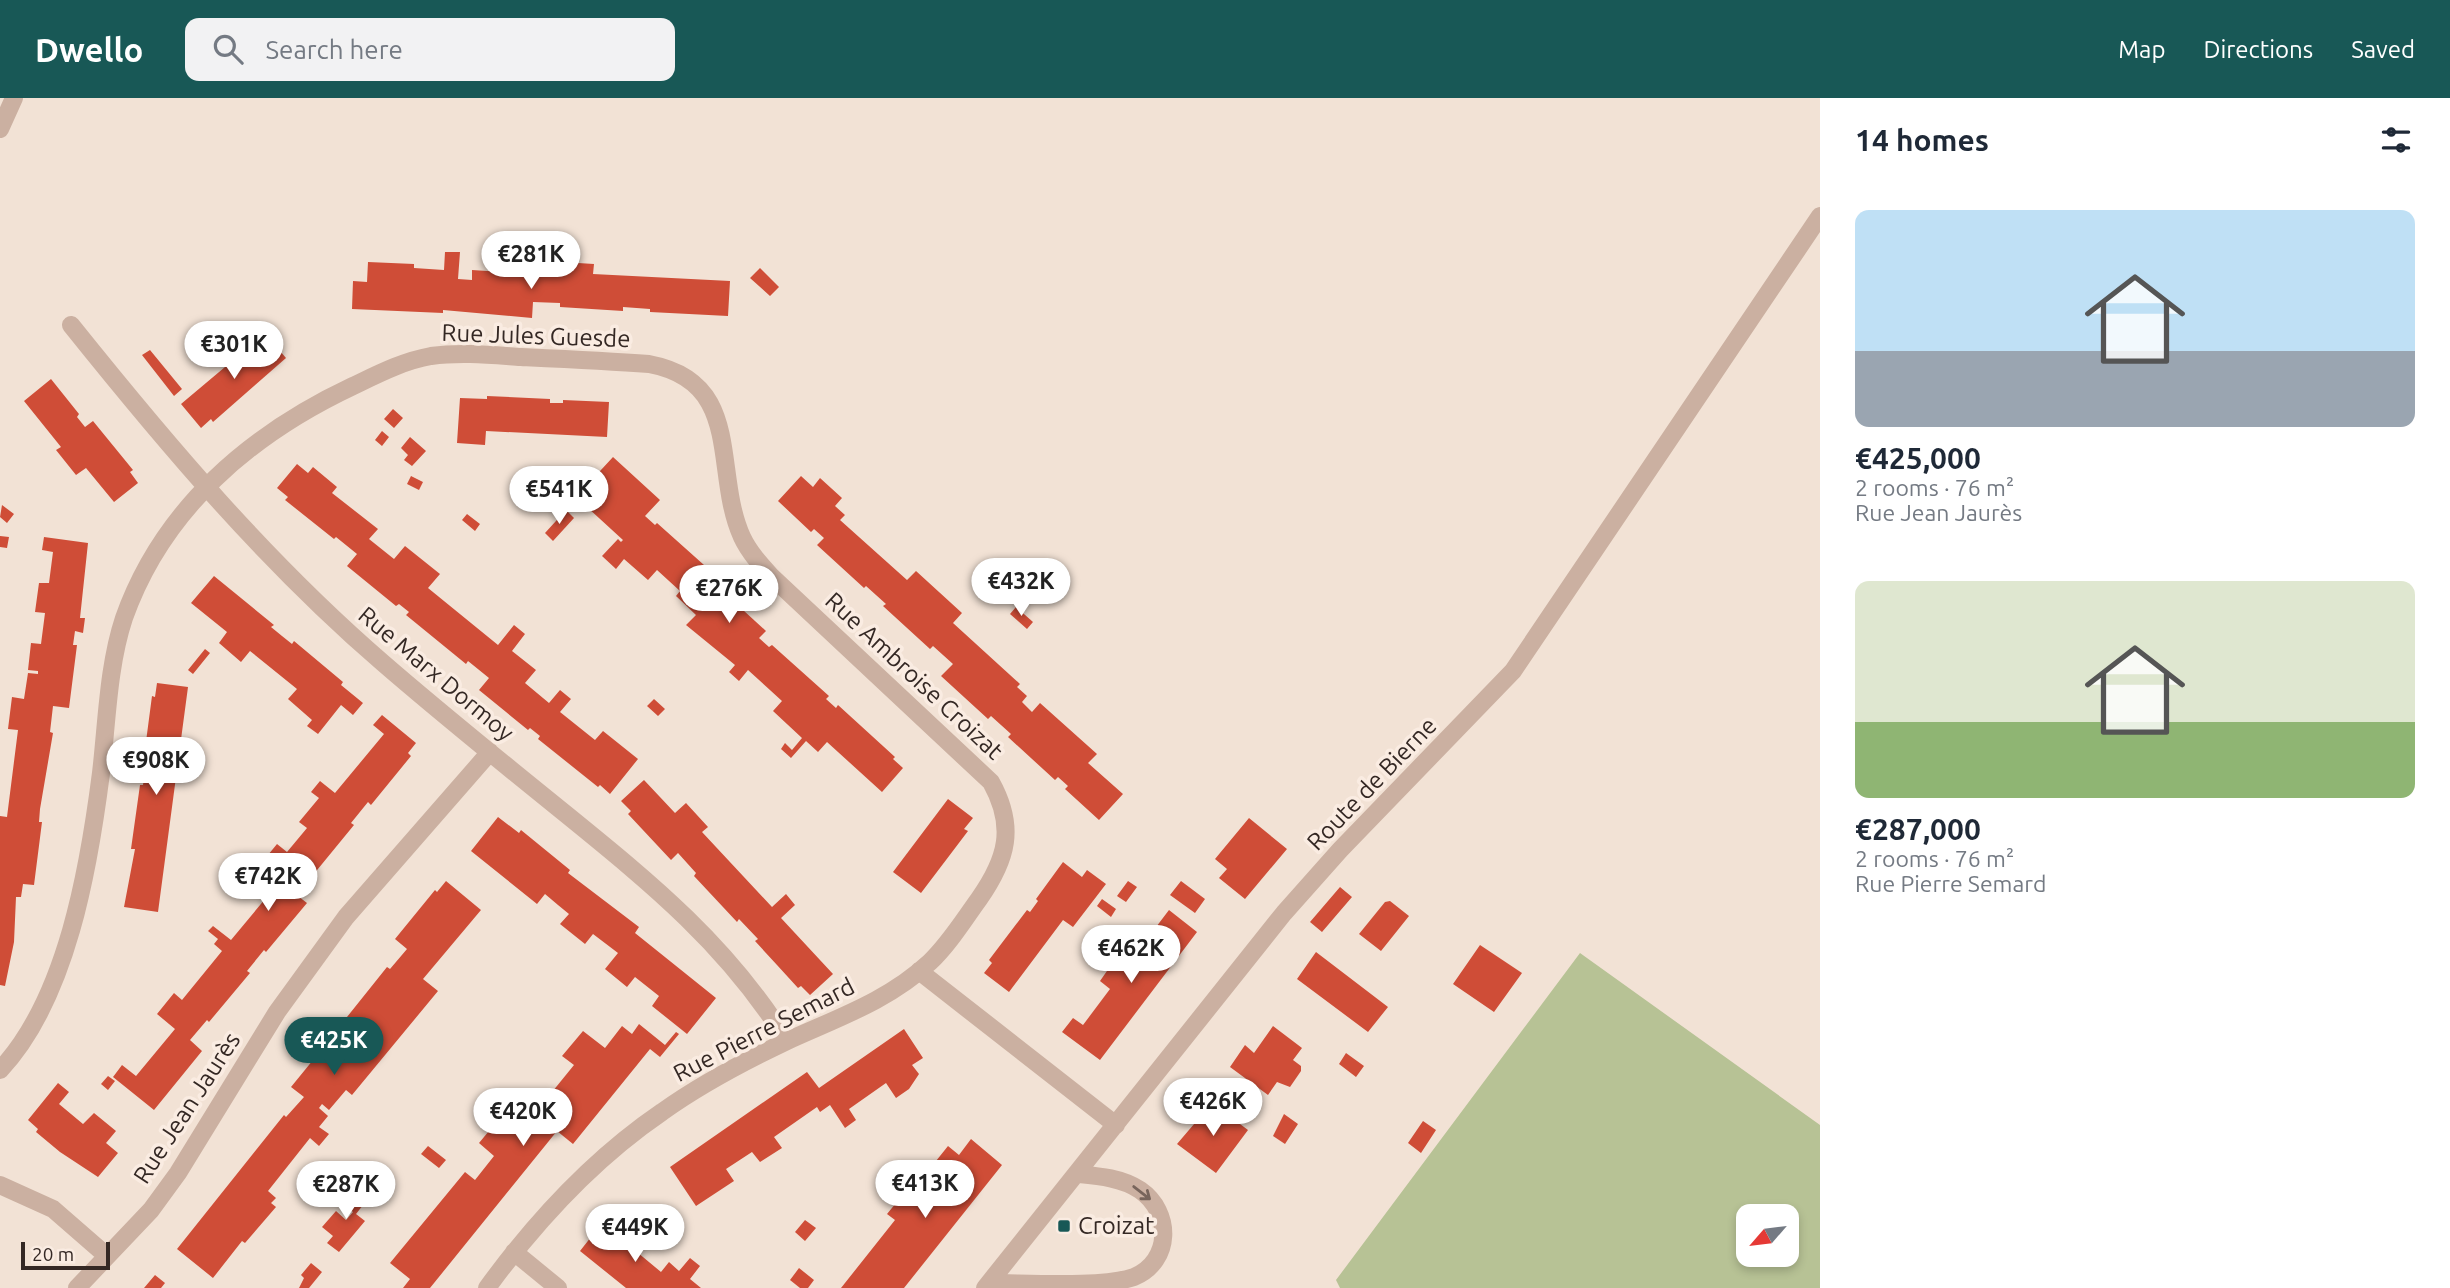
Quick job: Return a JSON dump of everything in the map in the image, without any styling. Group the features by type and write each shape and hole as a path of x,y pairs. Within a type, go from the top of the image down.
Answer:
{"street":[{"path":"0,129 14,98"},
{"name":"Route de Bierne","path":"987,1286 1314,878 1513,671 1820,216"},
{"name":"Rue Marx Dormoy","path":"71,325 206,489 303,590 380,661 674,903 731,962 787,1041"},
{"name":"Rue Jules Guesde","path":"0,1070 23,1043 42,1008 77,905 92,838 115,659 124,620 155,552 206,489 237,458 286,420 382,372 416,360 466,354 649,364 676,371 690,380"},
{"name":"Rue Ambroise Croizat","path":"690,380 702,391 717,417 733,507 742,537 754,556 771,576 980,769 999,797 1007,826 1003,857 954,934 919,971"},
{"name":"Rue Jean Jaurès","path":"77,1288 151,1210 278,1012 346,917 490,752"},
{"path":"919,971 1116,1125"},
{"name":"Rue Pierre Semard","path":"487,1288 514,1252 573,1186 645,1124 702,1086 787,1041 862,1009 919,971"},
{"path":"987,1286 1124,1281 1147,1270 1156,1260 1165,1232 1156,1206 1146,1195 1123,1181 1078,1174"},
{"path":"0,1185 53,1209 107,1256"},
{"path":"514,1252 558,1288"}],"green space":[{"path":"1580,953 1820,1125 1820,1288 1340,1288 1336,1280"}],"building":[{"path":"445,252 460,252 458,279 472,280 472,270 533,274 535,283 536,258 549,258 549,271 562,272 562,262 594,264 593,274 730,281 728,316 650,312 650,309 623,307 623,311 560,307 560,303 533,302 532,318 443,310 443,313 352,309 353,281 367,282 368,262 414,264 414,268 444,270"},
{"path":"760,268 779,287 770,296 750,278"},
{"path":"263,331 286,358 213,422 211,419 201,428 181,404 250,346 248,343"},
{"path":"150,350 182,389 174,396 142,355"},
{"path":"51,379 79,414 77,417 85,427 93,421 133,470 130,472 138,483 114,502 86,468 76,475 56,450 61,447 24,401"},
{"path":"487,396 550,399 550,403 563,403 563,400 609,402 607,437 486,431 485,445 457,443 460,398 487,399"},
{"path":"393,409 403,418 394,428 384,419"},
{"path":"382,431 389,437 382,446 375,440"},
{"path":"410,437 426,451 412,466 404,460 408,455 401,448"},
{"path":"613,457 660,500 645,516 655,525 657,523 704,565 697,573 717,591 719,588 766,631 759,638 769,647 772,645 829,696 826,699 836,708 838,705 895,757 893,759 903,768 882,792 827,742 818,752 806,741 791,758 781,749 785,743 792,750 802,738 773,711 782,701 748,670 739,681 729,672 735,665 686,625 696,615 676,596 680,591 657,570 648,580 624,559 616,569 602,556 618,539 621,542 623,540 576,497"},
{"path":"297,464 308,473 313,467 337,487 332,493 378,529 369,539 394,559 405,546 440,574 428,588 498,645 514,625 525,634 512,651 536,670 525,683 549,703 560,690 571,699 560,712 595,740 603,731 638,759 610,794 479,690 489,678 468,661 466,664 406,615 409,612 399,604 396,606 347,566 357,554 285,500 288,497 277,488"},
{"path":"411,476 423,482 419,490 407,484"},
{"path":"801,476 813,487 820,478 842,498 835,506 845,515 840,520 907,580 916,571 962,613 953,623 1020,684 1017,687 1027,696 1022,702 1032,712 1040,703 1097,754 1088,763 1123,794 1099,820 1065,789 1068,786 1058,777 1055,780 1008,737 1011,734 991,716 988,719 941,676 953,664 933,646 930,649 883,606 886,604 866,586 864,588 817,545 824,538 814,529 811,532 778,501"},
{"path":"2,505 14,514 7,523 0,517"},
{"path":"566,510 574,518 553,541 545,533"},
{"path":"467,514 480,524 475,531 462,520"},
{"path":"0,536 9,537 7,548 0,547"},
{"path":"44,537 88,543 80,618 85,618 83,633 75,631 73,645 77,645 69,708 53,706 50,732 53,733 40,809 39,822 42,822 34,885 23,884 21,897 16,897 14,942 5,986 0,985 0,816 7,817 18,730 8,729 12,697 24,699 28,673 38,674 38,671 28,670 31,643 41,644 45,613 35,612 39,583 49,583 53,552 42,550"},
{"path":"214,576 274,625 271,627 292,644 294,641 343,682 341,685 363,703 353,715 341,705 318,734 307,726 312,720 288,699 297,689 250,651 241,662 219,643 227,632 191,603"},
{"path":"1016,607 1033,622 1027,629 1010,614"},
{"path":"205,649 210,653 193,674 188,670"},
{"path":"157,683 188,687 158,912 124,907 135,849 131,849 140,785 143,785 145,772 142,772 152,696 155,697"},
{"path":"654,699 665,709 658,716 647,706"},
{"path":"382,715 416,743 408,753 411,756 371,805 368,802 351,823 354,825 313,875 311,872 294,893 307,903 266,952 264,950 247,971 250,973 209,1022 207,1020 190,1040 202,1051 154,1110 113,1077 122,1065 136,1076 175,1029 157,1014 174,993 182,1000 222,951 214,944 218,939 208,931 213,926 231,940 280,881 270,873 278,863 268,855 277,844 287,852 307,828 299,822 319,798 311,792 320,781 335,793 384,734 373,725"},
{"path":"644,780 675,813 686,803 708,827 702,832 772,907 786,894 795,905 781,918 833,974 810,995 801,986 798,988 755,941 758,939 739,919 737,922 694,876 696,873 678,853 671,860 628,814 631,811 621,801"},
{"path":"948,799 973,818 964,829 968,831 921,893 893,872"},
{"path":"498,817 519,833 521,830 570,870 568,873 639,927 635,933 716,998 687,1034 652,1006 659,996 635,977 627,987 605,969 618,953 593,934 585,944 560,924 569,914 545,894 537,904 471,851"},
{"path":"1249,818 1287,849 1245,899 1219,878 1227,869 1215,859"},
{"path":"1063,862 1082,877 1087,870 1106,884 1073,927 1063,920 1009,992 984,973 992,963 989,960 1027,910 1030,912 1038,901 1036,899"},
{"path":"446,881 481,910 423,979 438,991 352,1095 346,1090 329,1110 322,1104 319,1108 328,1116 319,1127 329,1134 319,1146 310,1138 268,1191 276,1198 271,1203 276,1207 245,1243 242,1241 213,1278 177,1249 284,1115 286,1117 304,1097 291,1087 331,1038 342,1029 339,1027 387,967 390,969 407,949 395,939 435,890 437,892"},
{"path":"1128,881 1137,887 1126,902 1117,896"},
{"path":"1181,881 1205,899 1195,913 1170,895"},
{"path":"1340,887 1352,897 1322,932 1310,922"},
{"path":"1102,899 1116,909 1111,917 1097,906"},
{"path":"1390,901 1409,916 1381,951 1359,934 1385,902"},
{"path":"1169,910 1197,932 1100,1060 1062,1032 1073,1018 1083,1025 1110,989 1100,981 1123,948 1134,956"},
{"path":"1480,945 1522,973 1494,1012 1453,984"},
{"path":"1316,952 1388,1007 1368,1032 1297,979"},
{"path":"639,1024 665,1045 676,1032 679,1034 660,1057 650,1049 573,1144 557,1131 430,1288 403,1288 410,1279 390,1263 465,1172 475,1180 494,1156 479,1143 508,1108 498,1100 507,1090 535,1113 574,1065 562,1056 583,1031 605,1048 622,1026 632,1034"},
{"path":"1273,1026 1302,1048 1293,1060 1301,1066 1301,1071 1290,1087 1277,1082 1268,1095 1230,1067 1245,1045 1254,1053"},
{"path":"904,1029 923,1058 912,1065 919,1074 909,1089 896,1098 886,1083 849,1109 856,1120 845,1128 830,1105 820,1112 817,1107 774,1137 782,1148 760,1162 752,1152 726,1169 734,1181 696,1206 670,1167 807,1072 819,1088"},
{"path":"1346,1053 1364,1066 1356,1077 1339,1064"},
{"path":"108,1076 115,1081 108,1090 101,1084"},
{"path":"58,1083 69,1092 59,1104 83,1124 94,1113 116,1131 106,1143 118,1153 98,1177 60,1152 36,1132 38,1129 28,1120"},
{"path":"1212,1103 1248,1130 1216,1173 1177,1144"},
{"path":"1284,1114 1298,1124 1285,1144 1273,1136"},
{"path":"1423,1121 1436,1130 1421,1153 1408,1143"},
{"path":"971,1139 1002,1165 904,1288 841,1288 895,1220 887,1214 896,1203 890,1197 893,1193 908,1205 913,1199 924,1208 943,1183 928,1171 948,1146 959,1155"},
{"path":"428,1146 446,1160 439,1168 421,1154"},
{"path":"348,1185 367,1200 356,1214 365,1221 339,1252 327,1243 333,1236 322,1227 336,1211 346,1220 353,1212 345,1206 351,1198 343,1192"},
{"path":"805,1220 816,1228 805,1241 795,1232"},
{"path":"602,1223 661,1272 669,1262 679,1271 690,1258 700,1266 690,1279 701,1288 626,1288 580,1251"},
{"path":"311,1263 322,1272 309,1288 299,1288 304,1278 301,1275"},
{"path":"799,1268 814,1280 808,1288 800,1288 790,1280"},
{"path":"155,1275 165,1283 161,1288 144,1288"}],"place":[{"name":"Croizat","path":"1064,1226"}]}
